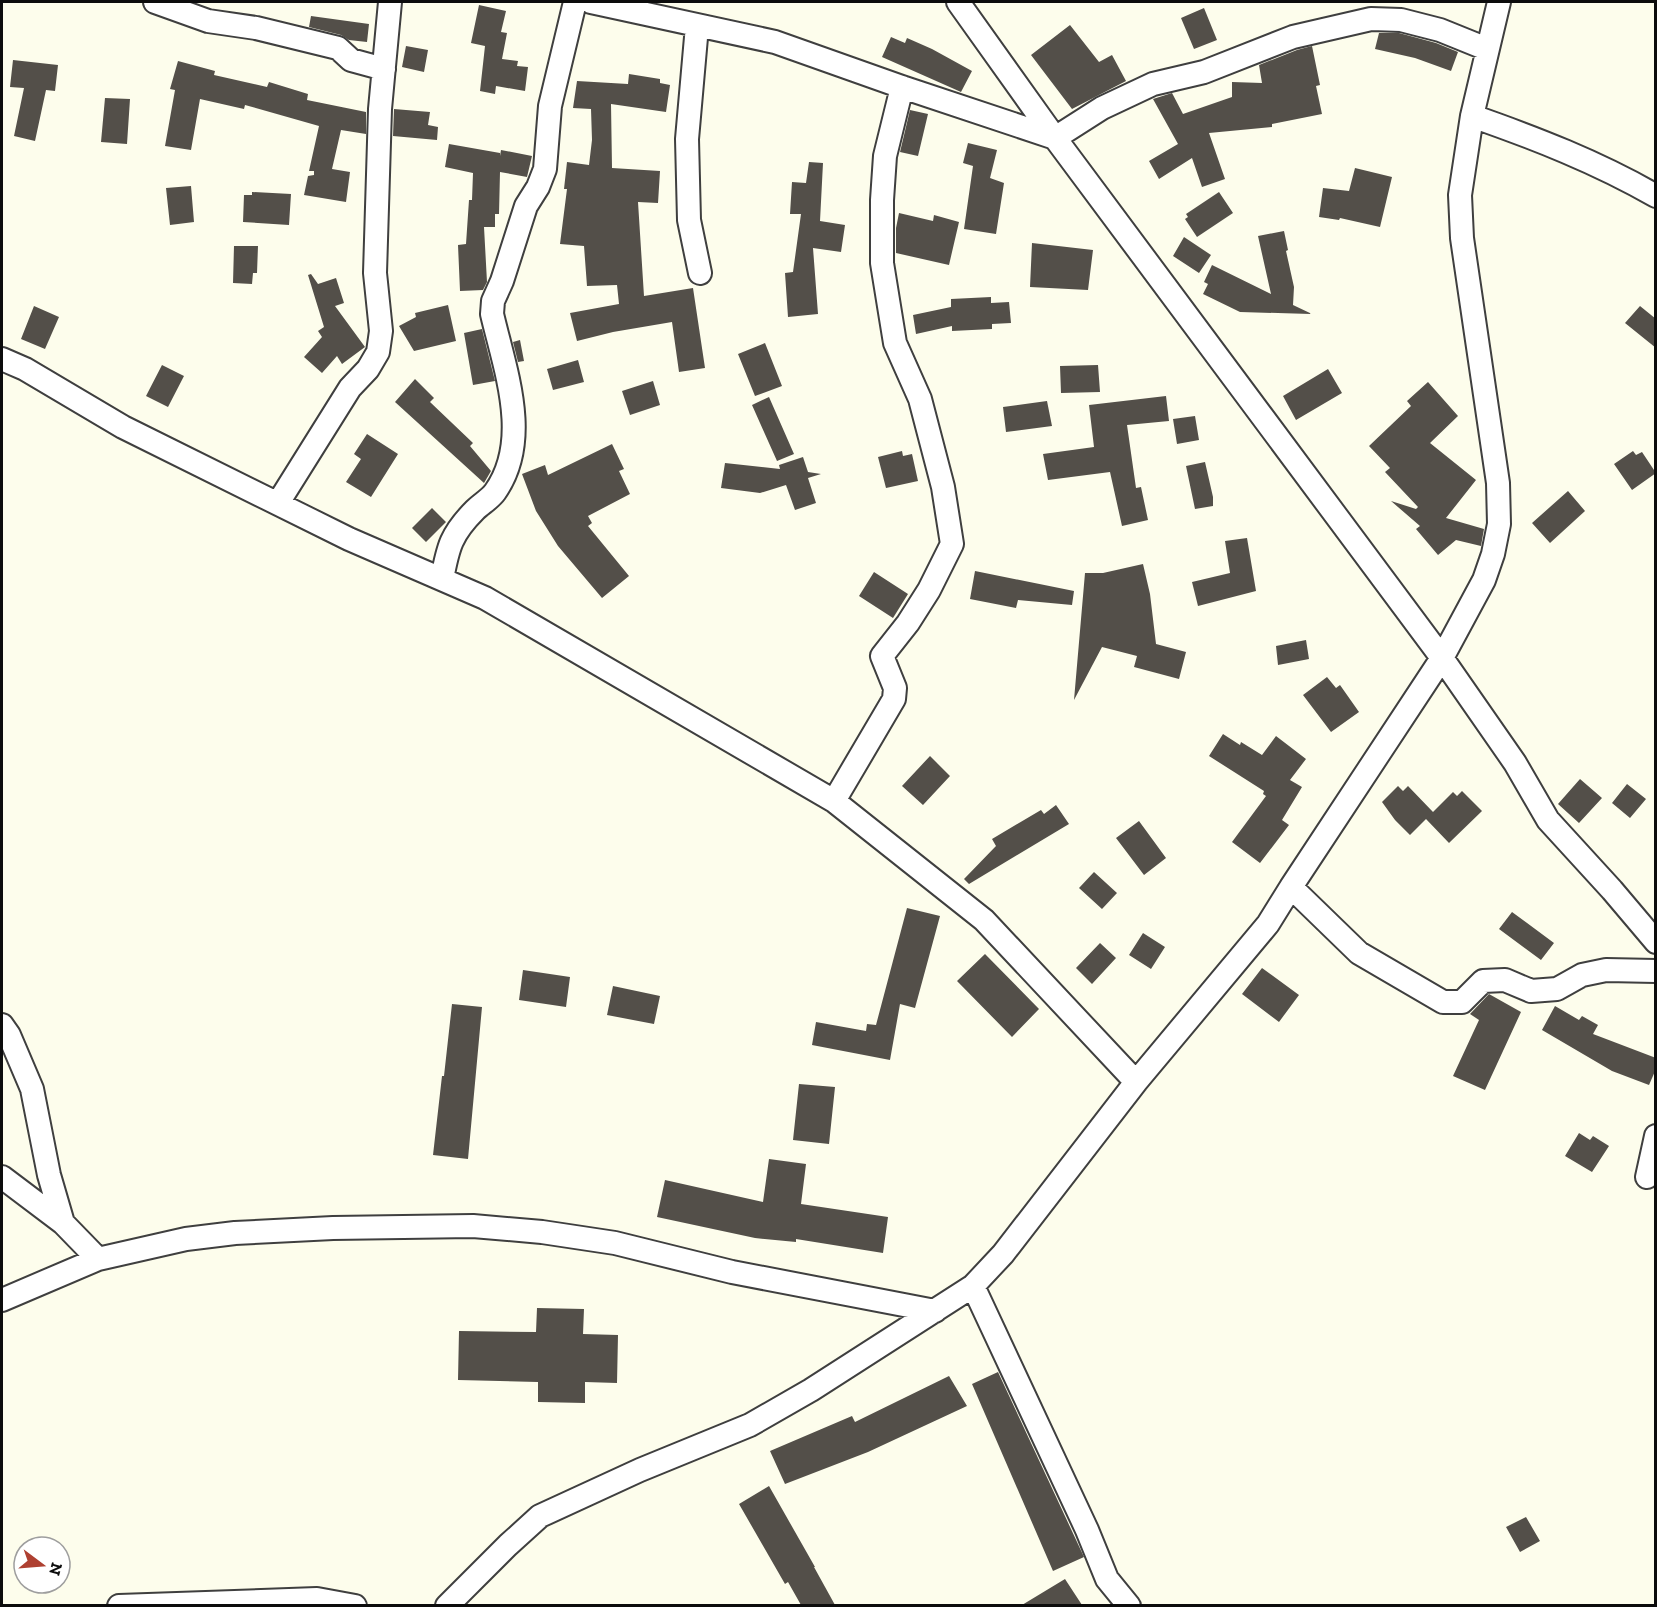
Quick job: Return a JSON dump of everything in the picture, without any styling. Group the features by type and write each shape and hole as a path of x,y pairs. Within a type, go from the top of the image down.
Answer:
{"street":[{"path":"155,2 208,21 256,28 338,48 351,60 384,69"},
{"path":"278,503 350,388 368,369 378,352 381,331 375,273 380,109 390,2"},
{"path":"442,579 448,548 459,527 493,495 505,477 513,449 514,410 492,314 493,301 502,281 526,206 546,170 550,106 575,2"},
{"path":"591,2 775,42 1055,138"},
{"path":"958,2 1055,138 1442,658 1515,763 1548,820 1656,942"},
{"path":"447,1605 540,1516 640,1470 750,1425 811,1390 973,1286 1003,1254 1136,1082 1268,924 1442,658 1484,580 1492,554 1499,525 1498,483 1462,238 1460,195 1472,116 1499,2"},
{"path":"1493,27 1509,2"},
{"path":"1055,138 1102,108 1153,84 1204,72 1293,37 1371,19 1401,20 1440,30 1487,49"},
{"path":"697,26 687,139 689,220 700,273"},
{"path":"834,801 894,699 895,688 882,656 908,623 929,590 952,544 943,487 920,399 895,343 882,263 885,156 902,87"},
{"path":"1472,116 1584,159 1656,196"},
{"path":"2,359 25,369 123,427 349,539 485,598 834,801 984,920 1136,1082"},
{"path":"1291,887 1359,953 1443,1002 1462,1002 1483,981 1505,980 1531,991 1557,989 1582,975 1606,970 1656,971"},
{"path":"2,1025 9,1035 32,1089 49,1175 63,1223"},
{"path":"1647,1178 1656,1136"},
{"path":"2,1177 63,1223 98,1259"},
{"path":"2,1300 98,1259 186,1239 235,1233 333,1228 473,1226 542,1232 615,1243 732,1272 935,1311"},
{"path":"973,1286 1087,1530 1107,1579 1129,1605"},
{"path":"119,1605 318,1599 355,1605"}],"building":[{"path":"479,5 506,11 501,32 507,33 502,59 518,61 517,66 528,67 525,91 496,86 495,94 480,91 485,46 471,43"},
{"path":"1204,8 1217,40 1194,49 1181,18"},
{"path":"311,16 369,24 367,42 349,40 341,35 309,27"},
{"path":"1070,25 1099,62 1112,55 1126,81 1072,109 1031,55"},
{"path":"1379,33 1399,33 1436,43 1458,52 1451,71 1415,58 1375,49"},
{"path":"891,37 905,43 907,38 972,71 961,92 882,57"},
{"path":"406,46 428,50 424,72 402,67"},
{"path":"1312,46 1320,85 1316,86 1322,114 1272,124 1272,127 1209,133 1225,179 1202,187 1192,158 1159,179 1149,161 1178,144 1153,99 1172,93 1183,114 1232,97 1232,82 1262,83 1259,65"},
{"path":"13,60 58,65 55,91 46,90 35,141 14,136 24,88 10,87"},
{"path":"178,61 215,71 214,75 267,87 269,82 308,94 307,100 366,112 366,134 341,130 332,169 350,172 346,202 304,195 308,176 314,175 314,171 309,171 319,126 245,105 244,109 200,99 191,150 165,146 175,90 170,89"},
{"path":"629,74 660,79 660,83 670,85 666,112 611,104 612,168 660,171 658,203 638,202 644,296 693,288 705,368 679,372 672,322 577,341 570,313 619,304 617,285 587,286 584,246 560,244 567,189 564,189 567,162 589,165 592,140 591,109 573,108 577,81 628,84"},
{"path":"105,98 130,99 127,144 101,142"},
{"path":"394,109 430,112 428,125 438,127 437,140 393,136"},
{"path":"910,110 928,114 918,156 900,152"},
{"path":"968,143 997,150 990,178 1004,183 996,234 964,229 973,166 963,163"},
{"path":"449,144 500,153 500,156 501,150 532,156 527,177 500,172 499,214 495,214 495,227 484,227 487,282 483,290 460,291 458,245 466,244 473,173 445,167"},
{"path":"809,162 823,163 820,221 845,225 841,252 813,248 818,314 788,317 785,273 793,272 801,214 790,214 792,182 806,183"},
{"path":"1355,168 1392,177 1380,227 1340,218 1339,220 1319,217 1323,188 1349,191"},
{"path":"191,186 194,222 170,225 166,188"},
{"path":"252,192 291,194 289,225 243,222 244,195 252,195"},
{"path":"1219,192 1233,213 1197,237 1185,219 1188,217 1186,214"},
{"path":"899,213 933,221 934,215 959,222 949,265 896,253 896,228"},
{"path":"1284,231 1294,287 1293,305 1312,314 1240,312 1203,294 1208,284 1204,282 1212,265 1271,294 1258,236"},
{"path":"1184,237 1211,255 1199,273 1173,256"},
{"path":"1032,243 1093,250 1088,290 1030,287"},
{"path":"234,246 258,246 257,273 253,273 252,284 233,283"},
{"path":"311,274 318,284 336,278 344,303 335,306 365,347 342,364 337,356 322,373 304,357 322,337 318,331 324,327 308,275"},
{"path":"991,297 991,303 1009,302 1011,323 992,324 992,329 952,331 952,326 916,334 913,315 951,307 951,299"},
{"path":"448,305 456,341 414,351 399,326 416,317 415,313"},
{"path":"34,306 59,317 45,349 21,339"},
{"path":"1640,306 1656,319 1656,348 1625,323"},
{"path":"482,329 495,381 473,385 464,333"},
{"path":"520,340 524,361 518,362 513,342"},
{"path":"765,343 782,386 755,396 738,354"},
{"path":"578,360 584,382 553,390 547,369"},
{"path":"162,365 184,376 168,407 146,396"},
{"path":"1098,365 1100,392 1061,393 1060,366"},
{"path":"1328,369 1342,393 1296,420 1283,396"},
{"path":"415,379 434,398 430,402 473,443 470,446 491,471 484,483 395,402"},
{"path":"653,381 660,405 630,415 622,391"},
{"path":"1428,382 1458,416 1430,443 1476,480 1446,518 1484,529 1481,546 1456,540 1438,555 1416,529 1420,526 1391,501 1416,509 1418,507 1385,472 1390,468 1369,446 1411,406 1407,401"},
{"path":"1166,396 1169,421 1127,425 1136,488 1141,487 1148,520 1122,526 1110,472 1048,480 1043,454 1094,447 1089,405"},
{"path":"769,397 794,454 777,461 752,405"},
{"path":"1047,401 1052,426 1006,432 1003,407"},
{"path":"1195,416 1199,440 1177,444 1173,419"},
{"path":"367,434 398,454 371,497 346,482 361,459 354,454"},
{"path":"612,444 624,469 619,471 630,494 588,516 592,523 588,526 629,576 602,598 558,546 536,511 522,474 545,465 548,475"},
{"path":"902,451 903,456 912,454 918,481 886,488 878,457"},
{"path":"1633,451 1636,455 1642,452 1656,473 1632,490 1614,464"},
{"path":"803,457 808,472 821,474 808,478 816,503 795,510 786,485 760,493 721,488 725,463 780,469 779,465"},
{"path":"1205,462 1213,506 1195,509 1186,466"},
{"path":"1568,491 1585,511 1550,543 1532,523"},
{"path":"432,508 446,522 426,542 412,528"},
{"path":"1247,538 1256,591 1198,606 1192,582 1230,573 1225,541"},
{"path":"1143,564 1150,594 1156,644 1186,652 1179,679 1134,667 1137,656 1102,647 1074,700 1085,573 1103,573"},
{"path":"975,571 1074,591 1072,605 1018,600 1016,608 970,599"},
{"path":"874,572 908,594 893,618 859,596"},
{"path":"1306,640 1309,659 1278,665 1276,646"},
{"path":"1327,677 1336,688 1340,685 1359,712 1331,732 1303,695"},
{"path":"1223,734 1262,755 1276,736 1306,759 1290,780 1302,787 1282,820 1289,825 1260,863 1232,842 1266,796 1263,794 1264,791 1209,756"},
{"path":"930,756 950,776 923,805 902,786"},
{"path":"1580,779 1602,798 1579,823 1558,804"},
{"path":"1627,784 1646,799 1630,818 1612,803"},
{"path":"1398,786 1403,791 1408,786 1433,812 1453,792 1457,796 1462,791 1482,811 1449,843 1426,819 1410,835 1382,802"},
{"path":"1056,805 1069,824 969,884 964,879 996,846 992,839 1041,810 1044,814"},
{"path":"1139,821 1166,858 1144,875 1116,838"},
{"path":"1094,872 1117,893 1102,909 1079,888"},
{"path":"907,908 940,916 915,1008 900,1004 890,1060 812,1045 816,1022 866,1031 867,1024 876,1025"},
{"path":"1512,912 1554,943 1541,960 1499,929"},
{"path":"1143,933 1165,947 1151,969 1129,955"},
{"path":"1100,943 1116,958 1092,984 1076,968"},
{"path":"985,954 1039,1009 1012,1037 957,981"},
{"path":"1262,968 1299,995 1279,1022 1242,994"},
{"path":"523,970 570,977 566,1007 519,1000"},
{"path":"613,986 660,996 654,1024 607,1015"},
{"path":"1489,994 1521,1012 1485,1090 1453,1076 1479,1020 1470,1014"},
{"path":"452,1004 482,1007 468,1159 433,1155"},
{"path":"1555,1006 1579,1020 1582,1016 1598,1025 1593,1034 1656,1058 1656,1069 1649,1085 1612,1071 1542,1030"},
{"path":"799,1084 835,1087 829,1144 793,1140"},
{"path":"1579,1133 1590,1140 1593,1136 1609,1146 1592,1172 1565,1156"},
{"path":"769,1159 806,1164 801,1204 888,1217 883,1253 796,1239 796,1242 755,1238 657,1217 665,1180 763,1202"},
{"path":"537,1308 584,1309 583,1334 618,1335 617,1383 585,1382 585,1403 538,1402 538,1382 458,1380 459,1331 536,1332"},
{"path":"998,1372 1084,1557 1053,1571 972,1384"},
{"path":"949,1376 967,1406 868,1452 785,1484 770,1451 852,1416 855,1422"},
{"path":"769,1486 835,1605 801,1605 788,1582 785,1584 739,1504"},
{"path":"1526,1517 1540,1541 1520,1552 1506,1527"},
{"path":"1065,1579 1082,1605 1022,1605"}]}
